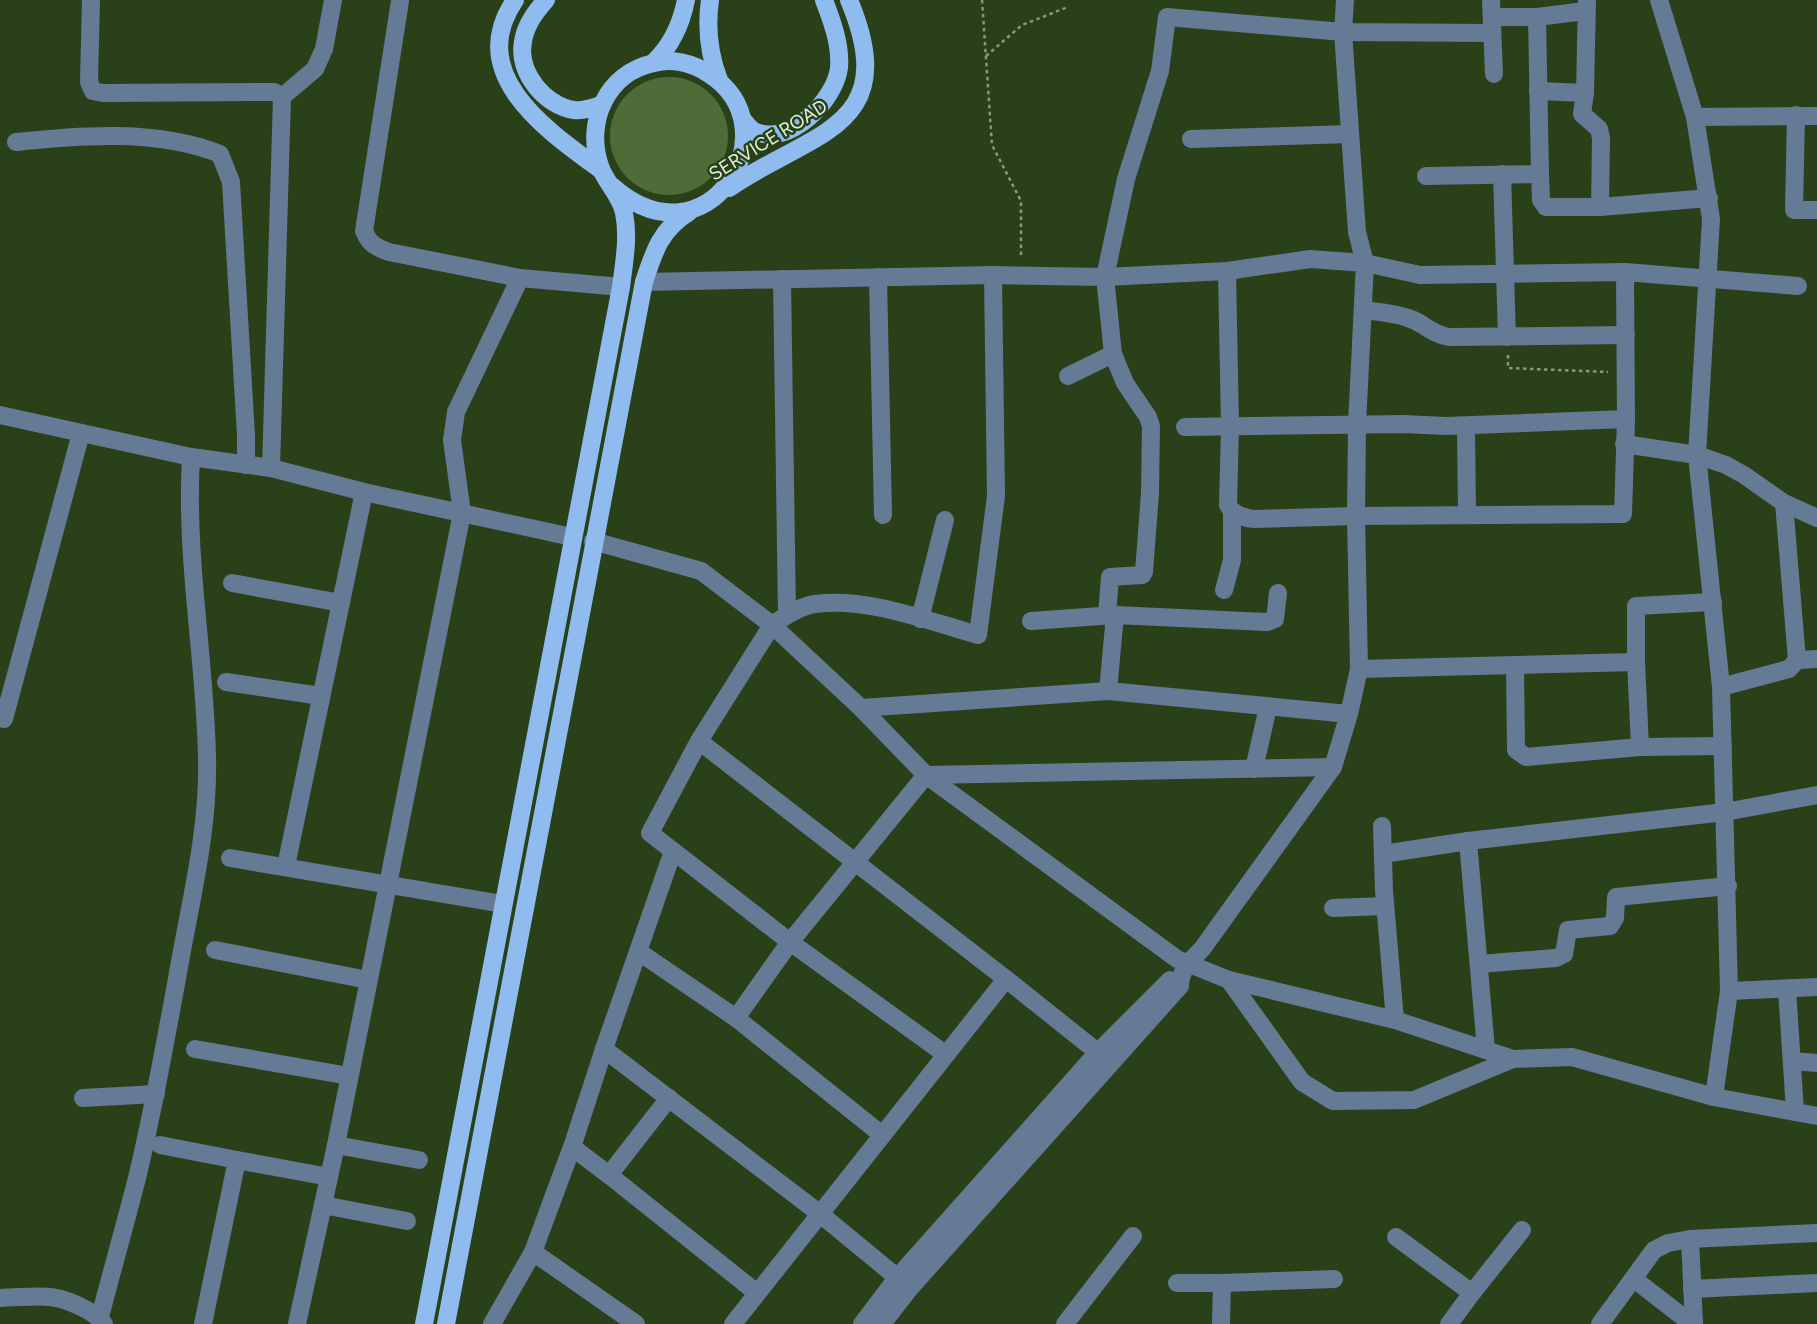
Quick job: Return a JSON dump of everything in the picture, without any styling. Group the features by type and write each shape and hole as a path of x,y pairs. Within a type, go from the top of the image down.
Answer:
{"main road":[{"path":"424,1324 621,287 626,243 624,211 601,170 547,129 515,95 507,81 500,47 502,27 515,0"},
{"path":"546,0 527,26 522,43 522,59 528,74 547,98 560,106 575,110 601,105"},
{"name":"SERVICE ROAD","path":"743,120 753,130 778,135 804,122 833,90 839,69 839,50 824,0"},
{"name":"SERVICE ROAD","path":"714,199 745,177 810,143 843,119 860,97 866,76 866,47 849,0"},
{"path":"654,62 667,50 676,33 685,4"},
{"path":"709,5 711,59 719,80"},
{"path":"446,1324 644,282 654,250 672,222 714,199 734,177 744,149 743,120 734,98 719,80 700,67 677,61 654,62 632,71 614,86 601,105 594,126 595,148 601,170"},
{"path":"612,186 629,202 650,211 673,213 695,209"}],"street":[{"path":"91,0 89,82 93,91 274,92 282,97"},
{"path":"271,468 282,97 315,69 324,49 333,0"},
{"path":"862,1324 904,1283 1171,978 1184,970 1202,949 1333,767 1359,669 1357,425 1365,263 1357,232 1343,32 1345,0"},
{"path":"1660,0 1695,117 1709,198 1709,278 1698,455 1721,687 1730,991 1714,1097"},
{"path":"400,1 364,231 368,242 389,252 520,278 621,287"},
{"path":"1108,691 1110,577 1142,575 1144,572 1150,493 1150,426 1148,417 1125,383 1114,354 1105,277 1126,179 1160,71 1168,8 1343,32 1492,16 1537,17 1586,6 1585,93 1582,114 1599,129 1601,138 1600,207"},
{"path":"1492,16 1494,75"},
{"path":"1537,17 1541,200 1546,207 1600,207 1709,198"},
{"path":"1538,91 1585,93"},
{"path":"1796,115 1794,210 1817,210"},
{"path":"1695,117 1817,116"},
{"path":"1191,139 1350,134"},
{"path":"16,142 79,135 167,140 196,144 220,154 231,181 246,465"},
{"path":"1502,174 1507,337"},
{"path":"1426,176 1540,174"},
{"path":"644,282 993,275 1105,277 1227,271 1310,259 1365,263 1419,275 1625,272 1798,286"},
{"path":"1224,590 1232,560 1231,511 1228,505 1230,427 1227,271"},
{"path":"1231,511 1253,519 1467,514 1623,514 1626,419 1625,272"},
{"path":"945,1054 790,943 650,833 699,741 772,625 787,615 813,604 860,603 978,635 996,496 993,275"},
{"path":"878,277 883,515"},
{"path":"297,1324 336,1145 462,513 452,440 456,412 520,278"},
{"path":"782,279 787,615"},
{"path":"1363,310 1406,317 1418,322 1430,332 1449,337 1626,335"},
{"path":"1068,376 1114,354"},
{"path":"0,415 191,457 271,468 364,492 572,537"},
{"path":"1185,427 1466,426 1626,419"},
{"path":"1466,426 1467,514"},
{"path":"0,718 4,719 81,433"},
{"path":"1624,444 1698,455 1726,465 1784,503 1817,518"},
{"path":"0,1298 64,1298 102,1321 156,1094 197,873 204,818 207,758 191,566 188,502 191,457"},
{"path":"286,866 364,492"},
{"path":"1784,503 1797,660"},
{"path":"920,619 945,520"},
{"path":"593,541 701,571 772,625 861,708 926,775 1184,970 1395,1020 1513,1059 1573,1058 1714,1097 1817,1116"},
{"path":"232,583 341,603"},
{"path":"1031,621 1111,615 1267,622 1275,619 1278,593"},
{"path":"1640,747 1636,606 1713,602"},
{"path":"1721,687 1789,669 1797,660 1817,659"},
{"path":"1359,669 1636,662"},
{"path":"1516,665 1516,750 1525,757 1640,747 1723,747"},
{"path":"226,682 321,696"},
{"path":"861,708 1108,691 1349,714"},
{"path":"1254,769 1268,707"},
{"path":"699,741 1104,1057"},
{"path":"926,775 1333,767"},
{"path":"736,1018 790,943 926,775"},
{"path":"1383,854 1468,841 1725,812 1817,795"},
{"path":"1382,826 1385,906 1395,1020"},
{"path":"1468,841 1486,1050"},
{"path":"492,1324 533,1252 572,1147 673,851"},
{"path":"230,858 503,904"},
{"path":"1479,964 1556,958 1564,954 1568,930 1610,926 1615,918 1616,897 1728,886"},
{"path":"1334,908 1385,906"},
{"path":"215,950 368,981"},
{"path":"639,952 736,1018 881,1135"},
{"path":"733,1324 1006,979"},
{"path":"1229,980 1302,1082 1334,1101 1414,1100 1513,1059"},
{"path":"1730,991 1817,987"},
{"path":"1787,989 1795,1111"},
{"path":"195,1049 349,1076"},
{"path":"604,1049 819,1213 904,1283"},
{"path":"1791,1061 1817,1063"},
{"path":"83,1098 156,1094"},
{"path":"610,1175 668,1098"},
{"path":"160,1144 329,1177"},
{"path":"336,1145 419,1160"},
{"path":"572,1147 757,1293"},
{"path":"203,1324 237,1160"},
{"path":"323,1205 407,1221"},
{"path":"1449,1324 1522,1230"},
{"path":"1600,1324 1654,1250 1668,1243 1690,1239 1817,1233"},
{"path":"1065,1324 1133,1237"},
{"path":"1396,1237 1472,1293"},
{"path":"1690,1239 1693,1324"},
{"path":"533,1252 636,1324"},
{"path":"1177,1283 1334,1279"},
{"path":"1634,1279 1693,1324"},
{"path":"882,1324 904,1283"},
{"path":"1222,1283 1222,1324"},
{"path":"1692,1289 1817,1283"}],"path":[{"path":"982,0 992,145 1021,201 1020,276"},
{"path":"986,56 1022,25 1068,6"},
{"path":"1507,337 1508,368 1626,372"}],"green space":[{"path":"669,77 692,82 711,94 723,113 728,136 723,159 711,178 692,190 669,195 646,190 627,178 615,159 610,136 615,113 627,94 646,82"}]}
